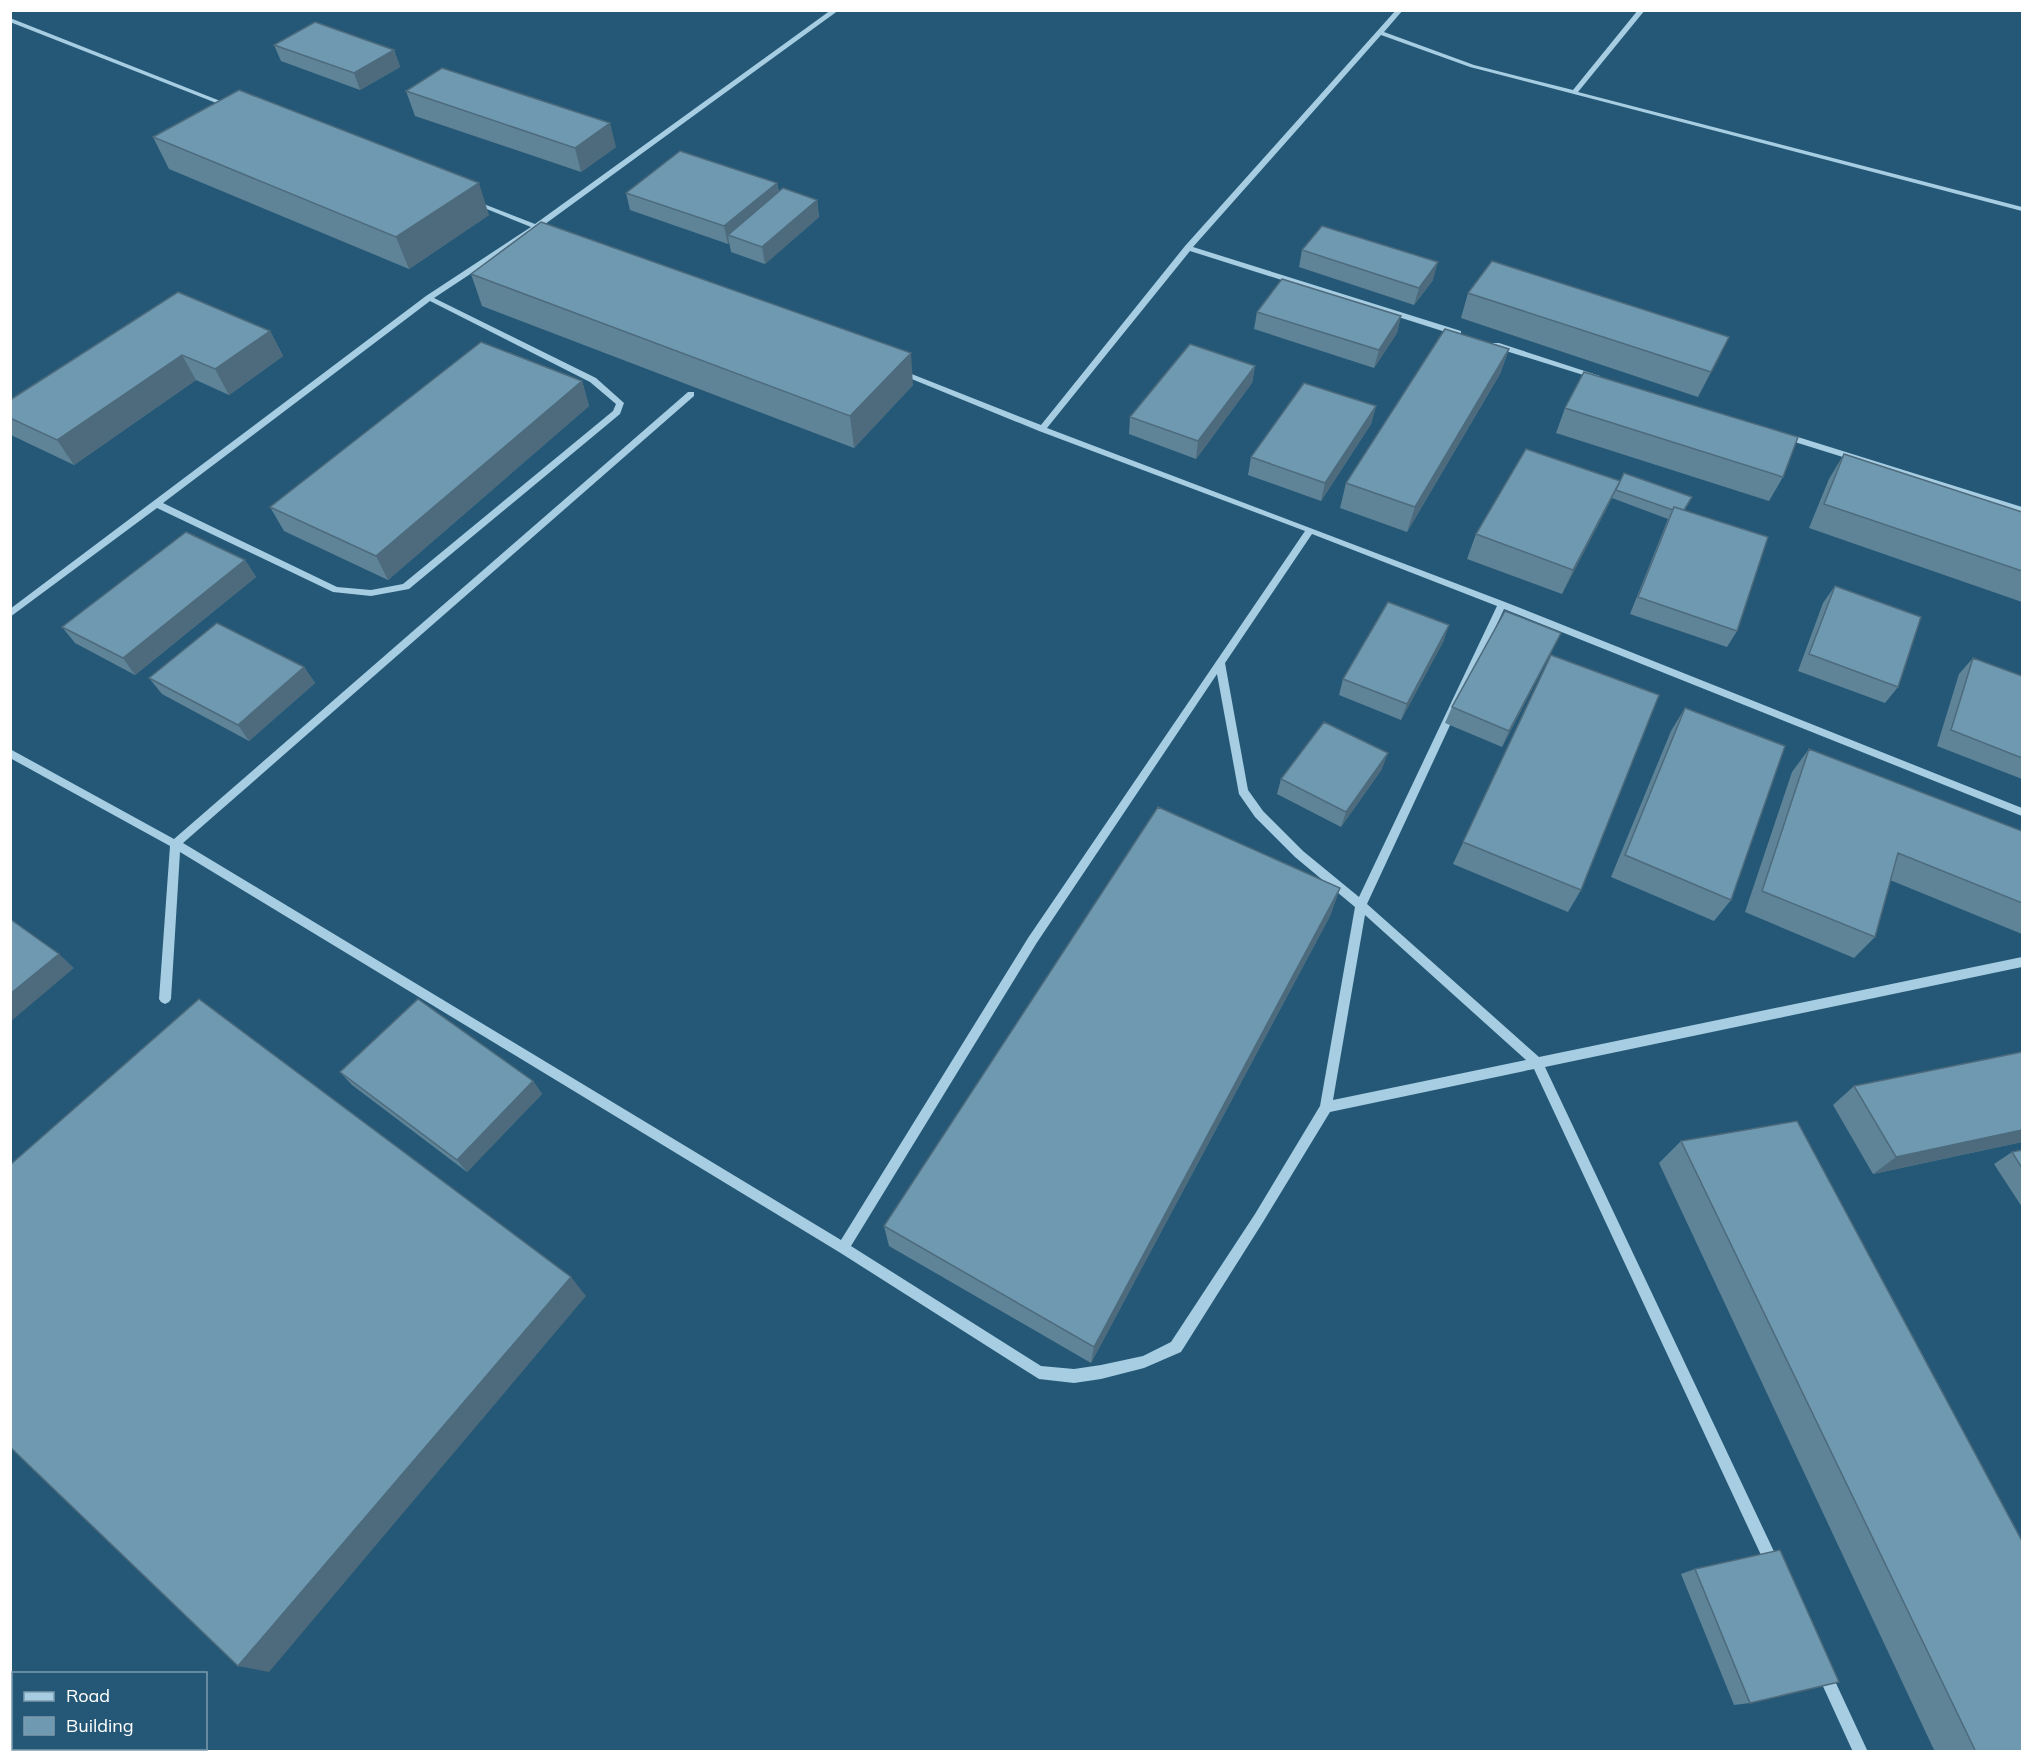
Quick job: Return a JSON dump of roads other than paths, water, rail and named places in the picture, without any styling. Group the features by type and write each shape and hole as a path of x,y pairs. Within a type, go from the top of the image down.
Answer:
{"street":[{"path":"10,614 429,298 536,226 836,10"},
{"path":"1042,429 1188,249 1400,10"},
{"path":"1574,93 1642,10"},
{"path":"10,20 240,111"},
{"path":"1380,33 1472,66 2022,209"},
{"path":"471,201 558,235"},
{"path":"1188,249 1462,334"},
{"path":"157,504 336,590 371,593 391,591 406,587 617,411 620,403 593,380 429,298"},
{"path":"1485,342 1599,378"},
{"path":"888,368 1502,604 2022,812"},
{"path":"165,999 175,844 691,394"},
{"path":"1771,431 2022,510"},
{"path":"843,1248 1032,941 1310,530"},
{"path":"10,753 175,844 843,1248 1039,1371 1074,1376 1144,1362 1176,1347 1259,1218 1326,1107 1361,905 1502,604"},
{"path":"1220,663 1243,791 1259,814 1299,854 1361,905 1538,1064 1780,1580"},
{"path":"1326,1107 2022,962"},
{"path":"1816,1655 1862,1752"}]}
